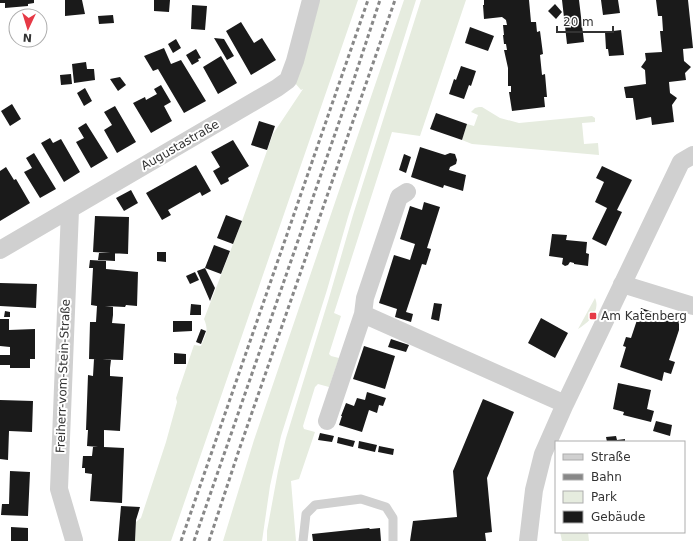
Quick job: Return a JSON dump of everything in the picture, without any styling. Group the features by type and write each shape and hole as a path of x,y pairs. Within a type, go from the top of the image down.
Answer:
{"street":[{"name":"Augustastraße","path":"0,250 277,88 288,80 295,61 311,0"},
{"path":"528,541 534,490 543,454 565,404 681,162 693,154"},
{"path":"327,421 363,314 365,298 399,196 407,192"},
{"name":"Freiherr-vom-Stein-Straße","path":"70,210 59,489 74,540"},
{"path":"622,284 693,306"},
{"path":"363,314 565,404"}],"lane":[{"path":"303,541 306,514 315,505 361,499 386,506 393,518 393,541"}],"green space":[{"path":"318,0 358,0 171,541 135,541 136,522 141,518 166,442 177,402 176,398 194,345 201,346 207,330 204,319 242,221 273,134 303,89 301,90 295,83"},
{"path":"404,0 416,0 281,436 270,486 262,541 223,541 254,440"},
{"path":"421,0 466,0 420,136 392,132 334,313 341,316 329,354 339,358 329,387 318,384 315,387 303,426 304,429 315,432 299,479 291,481 296,541 267,541 267,531 278,471 286,438 353,215"},
{"path":"482,107 500,118 519,123 592,116 595,118 595,122 582,123 584,144 598,143 599,155 472,144 462,140 467,124 474,126 478,115 471,112 475,108"},
{"path":"595,298 595,312 586,323 578,329"},
{"path":"560,533 588,533 589,541 562,541"}],"building":[{"path":"0,0 34,0 34,3 28,4 28,6 5,8 5,3 0,3"},
{"path":"65,0 82,0 85,14 65,16"},
{"path":"154,0 170,0 169,12 154,11"},
{"path":"484,0 529,0 531,22 536,22 537,32 540,31 543,54 540,55 542,75 545,74 547,97 544,97 545,107 512,111 509,92 511,92 511,86 508,86 508,68 504,50 507,50 506,44 504,44 503,35 503,25 507,25 506,20 502,17 484,19"},
{"path":"562,0 579,0 584,42 567,44"},
{"path":"601,0 618,0 620,13 603,15"},
{"path":"656,0 688,0 693,48 683,49 684,61 691,67 685,73 686,80 669,82 670,93 677,98 672,105 674,122 652,125 651,117 636,120 633,98 626,98 624,87 646,84 645,70 641,67 646,60 645,53 662,52 660,31 663,31 662,16 658,16"},
{"path":"555,4 562,12 556,19 548,11"},
{"path":"192,5 207,6 205,30 191,29"},
{"path":"113,15 114,23 99,24 98,16"},
{"path":"241,22 254,43 262,38 276,60 251,75 226,31"},
{"path":"470,27 494,36 488,51 465,43"},
{"path":"621,30 624,55 609,56 608,49 606,49 605,32"},
{"path":"214,38 224,39 234,56 227,60"},
{"path":"176,39 181,48 173,53 168,44"},
{"path":"164,48 171,64 181,60 206,101 184,113 158,69 153,71 144,56"},
{"path":"196,49 201,58 192,65 186,55"},
{"path":"221,56 237,83 218,94 203,67"},
{"path":"86,62 87,69 94,69 95,80 74,83 72,64"},
{"path":"461,66 476,71 471,86 469,85 464,99 449,94 454,79 456,80"},
{"path":"71,74 72,84 61,85 60,75"},
{"path":"120,77 126,85 118,91 110,79"},
{"path":"161,85 171,102 164,106 172,121 151,133 133,103 145,97 146,100 157,94 154,89"},
{"path":"85,88 92,101 84,106 77,93"},
{"path":"12,104 21,119 10,126 1,111"},
{"path":"115,106 136,142 117,153 104,130 112,125 104,112"},
{"path":"436,113 467,124 462,140 430,129"},
{"path":"259,121 275,126 267,150 251,145"},
{"path":"86,123 108,158 91,168 76,142 84,138 78,128"},
{"path":"50,138 53,143 61,139 80,172 64,182 41,143"},
{"path":"233,140 249,166 228,178 229,181 221,185 213,171 220,167 211,152"},
{"path":"420,147 445,155 450,153 455,154 457,160 456,164 450,167 449,170 466,175 463,191 444,185 443,188 411,177"},
{"path":"34,153 56,189 40,198 24,172 32,168 26,158"},
{"path":"404,154 411,157 406,173 399,170"},
{"path":"196,165 211,191 202,196 200,192 168,210 171,215 162,220 146,193"},
{"path":"602,166 632,180 617,210 622,212 606,246 592,239 607,208 595,202 604,182 596,178"},
{"path":"6,167 14,180 16,179 30,203 0,221 0,171"},
{"path":"131,190 138,203 124,211 116,198"},
{"path":"424,202 440,207 427,248 431,249 426,265 422,264 406,312 413,314 411,322 395,317 397,309 379,303 394,255 410,260 415,244 400,239 410,206 422,210"},
{"path":"226,215 242,221 233,244 217,238"},
{"path":"95,216 129,217 128,254 93,252"},
{"path":"552,234 567,235 566,240 587,242 586,253 589,254 588,266 570,262 565,266 562,264 563,258 549,256"},
{"path":"214,245 230,251 221,274 205,268"},
{"path":"157,252 166,252 166,262 157,261"},
{"path":"99,253 115,253 115,261 98,260"},
{"path":"90,260 106,261 106,269 138,272 137,306 105,306 113,307 112,323 125,324 123,360 89,359 90,322 96,322 97,306 91,305 93,268 89,268"},
{"path":"205,268 215,288 210,301 197,271"},
{"path":"195,272 199,280 190,284 186,276"},
{"path":"0,283 37,284 36,308 0,306"},
{"path":"434,303 442,304 439,321 431,319"},
{"path":"191,304 201,305 201,315 190,315"},
{"path":"641,308 679,321 679,330 669,360 675,362 671,374 664,372 662,381 620,367 626,347 623,346 626,337 631,338"},
{"path":"5,311 10,312 10,317 4,317"},
{"path":"541,318 568,333 555,358 528,343"},
{"path":"0,319 9,319 9,330 35,329 35,359 30,359 30,368 10,368 10,365 0,365 0,355 10,355 10,347 0,346"},
{"path":"173,321 192,321 192,331 173,332"},
{"path":"201,329 206,331 201,344 196,342"},
{"path":"391,339 409,345 406,352 388,347"},
{"path":"364,346 395,356 385,389 353,379"},
{"path":"174,353 186,354 186,364 174,364"},
{"path":"94,359 111,360 110,376 123,377 120,431 104,430 104,447 124,448 122,503 90,501 92,474 85,473 85,468 82,468 83,456 92,456 93,447 98,447 87,446 88,430 86,430 88,375 93,376"},
{"path":"618,383 651,390 647,409 654,411 651,422 623,415 624,412 613,409"},
{"path":"367,392 386,398 383,406 379,405 377,413 369,410 362,432 339,425 346,403 354,406 357,398 365,400"},
{"path":"483,399 514,412 487,478 492,532 485,533 486,541 410,541 413,521 457,517 453,471"},
{"path":"0,400 33,401 32,432 9,431 8,460 0,459"},
{"path":"656,421 672,425 670,436 653,431"},
{"path":"320,433 334,436 332,442 318,440"},
{"path":"616,436 617,440 625,439 625,441 607,441 606,437"},
{"path":"338,437 355,441 353,447 337,443"},
{"path":"359,441 377,445 375,452 358,448"},
{"path":"379,446 394,449 393,455 378,452"},
{"path":"10,471 30,472 28,516 1,515 2,504 9,504"},
{"path":"121,506 140,507 136,520 135,541 118,541"},
{"path":"11,527 28,528 28,541 11,541"},
{"path":"380,528 381,541 313,541 312,534"}],"railway":[{"path":"181,541 368,0"},
{"path":"194,541 380,0"},
{"path":"209,541 239,450 395,0"}],"place":[{"name":"Am Katenberg","path":"593,316"}]}
